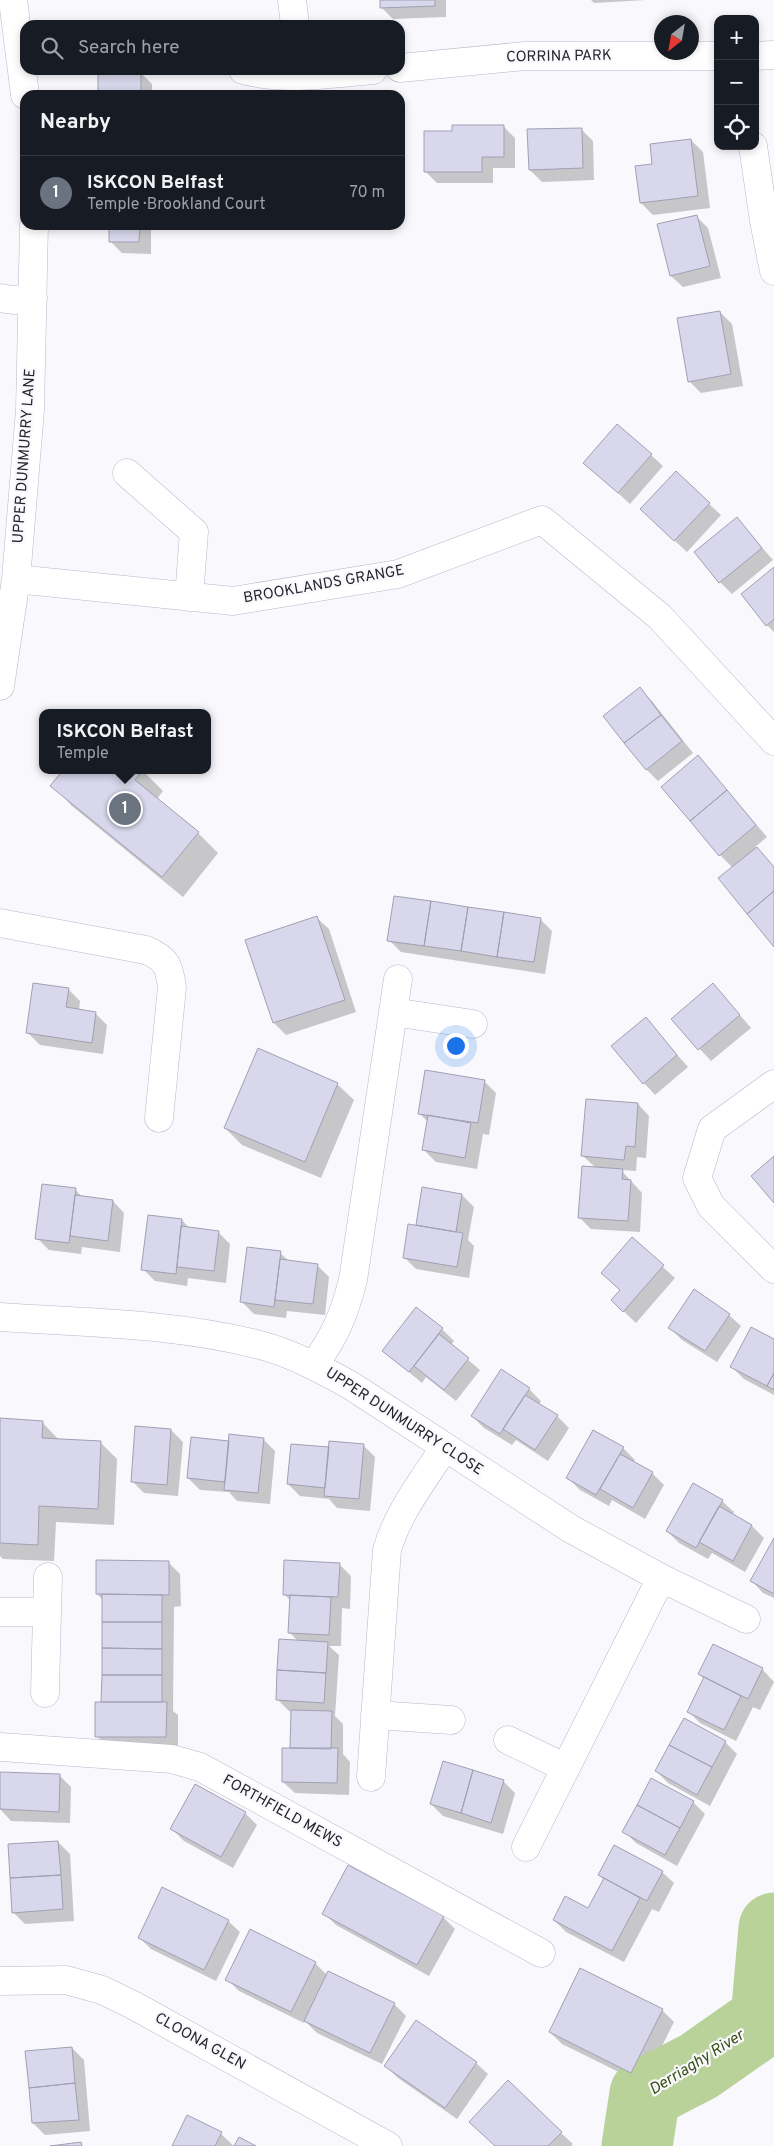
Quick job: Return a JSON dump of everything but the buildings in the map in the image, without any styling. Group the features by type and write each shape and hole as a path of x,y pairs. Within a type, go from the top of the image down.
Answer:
{"street":[{"path":"13,0 20,28"},
{"path":"292,0 294,20"},
{"path":"759,56 774,55"},
{"name":"CORRINA PARK","path":"405,68 525,56 714,56"},
{"path":"24,75 25,90"},
{"path":"268,75 278,77 289,75"},
{"path":"754,150 764,221 774,271"},
{"name":"UPPER DUNMURRY LANE","path":"0,686 16,579 30,410 34,298 34,230"},
{"path":"0,298 13,300 34,298"},
{"path":"127,472 194,532 189,597"},
{"name":"BROOKLANDS GRANGE","path":"16,579 233,602 398,574 542,520 660,617 774,741"},
{"path":"0,923 146,950 160,956 169,969 172,987 159,1118"},
{"path":"314,1365 329,1345 343,1317 353,1280 398,979"},
{"path":"393,1012 473,1024"},
{"path":"774,1084 712,1129 697,1178 711,1206 774,1270"},
{"name":"UPPER DUNMURRY CLOSE","path":"0,1317 183,1329 261,1345 314,1365 350,1385 548,1515 661,1578 746,1619"},
{"path":"371,1777 387,1550 393,1530 401,1515 444,1448"},
{"path":"46,1693 48,1576"},
{"path":"526,1847 661,1578"},
{"path":"0,1612 47,1612"},
{"path":"375,1716 451,1720"},
{"path":"508,1740 566,1768"},
{"name":"FORTHFIELD MEWS","path":"0,1747 172,1759 200,1767 541,1953"},
{"name":"CLOONA GLEN","path":"0,1981 66,1980 102,1990 133,2005 388,2146"}],"waterway":[{"name":"Derriaghy River","path":"637,2146 645,2094 699,2066 766,2019 774,1928"}],"place":[{"name":"ISKCON Belfast","path":"125,809"}]}
